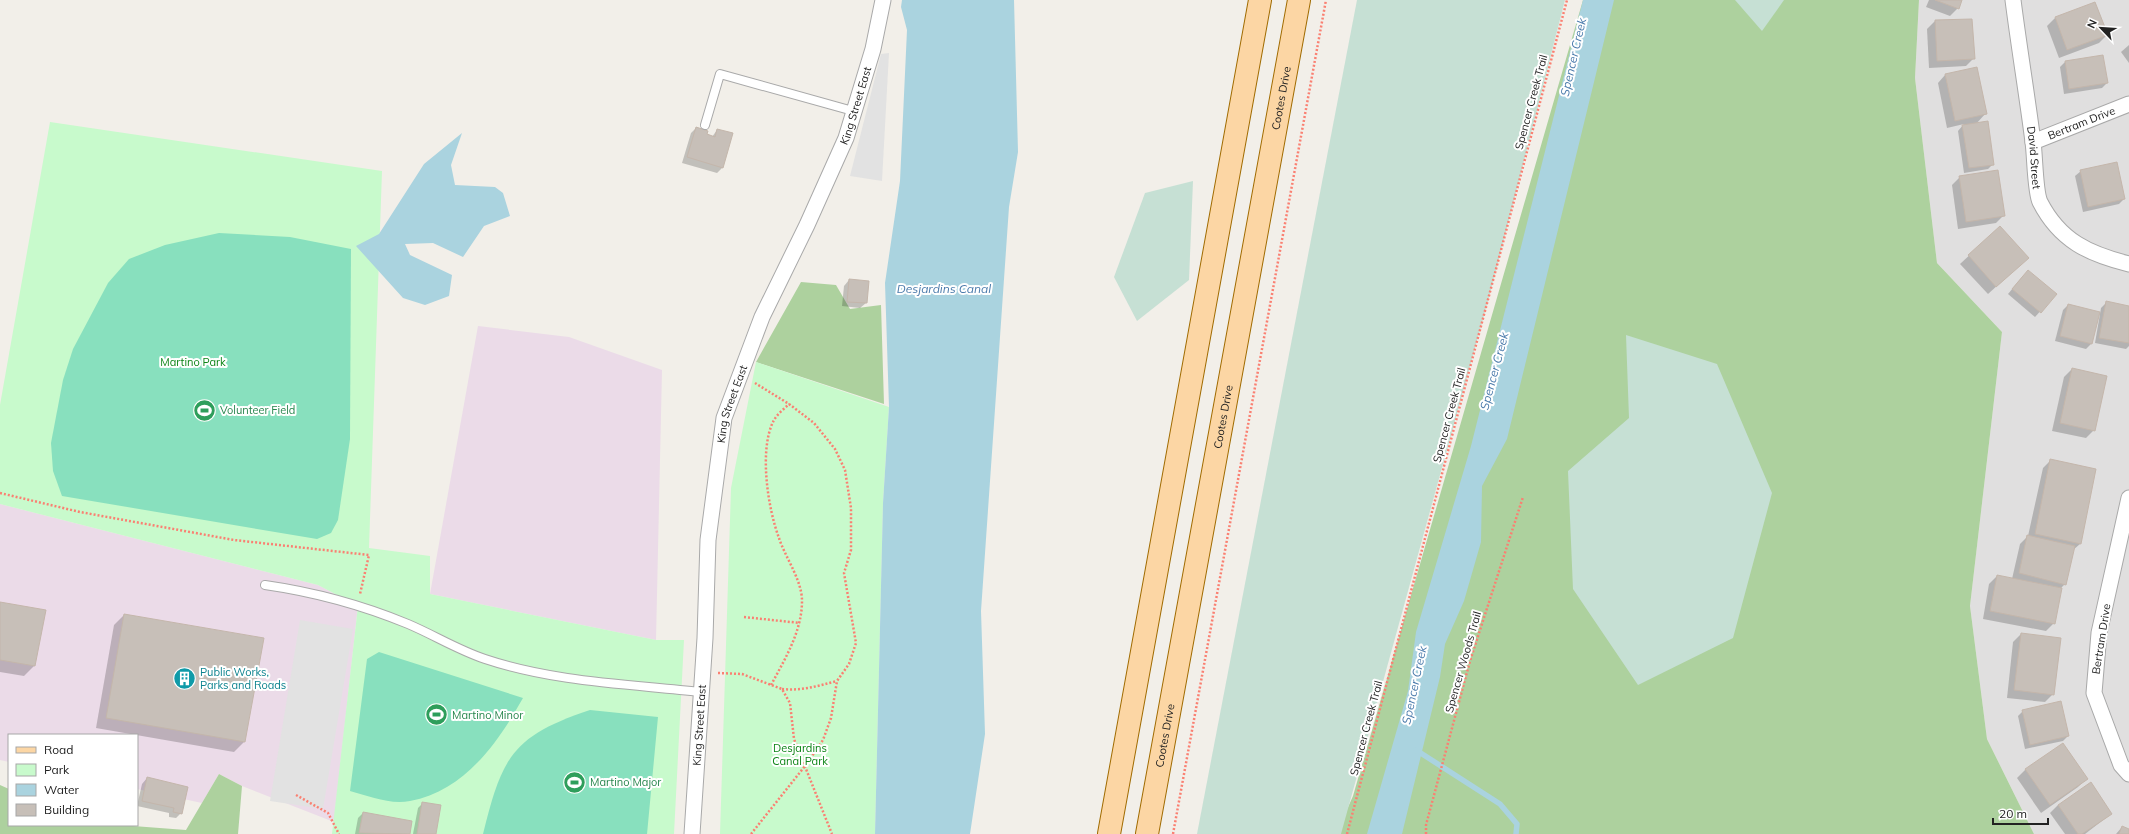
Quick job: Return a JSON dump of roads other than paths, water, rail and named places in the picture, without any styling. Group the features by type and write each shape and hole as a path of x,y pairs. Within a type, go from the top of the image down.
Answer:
{"main road":[{"path":"1109,834 1260,0"},
{"name":"Cootes Drive","path":"1147,834 1300,0"}],"street":[{"name":"King Street East","path":"692,834 708,540 724,418 762,317 807,224 846,138 873,49 883,0"},
{"name":"David Street","path":"2012,0 2033,142 2039,201 2052,221 2072,242 2100,257 2129,264"},
{"name":"Bertram Drive","path":"2033,142 2129,104"},
{"name":"Bertram Drive","path":"2129,498 2099,633 2094,693 2121,765 2129,774"}],"lane":[{"path":"705,125 720,74 853,111"},
{"path":"265,585 306,592 358,606 413,626 463,651 517,668 560,677 700,692"}],"water":[{"name":"Desjardins Canal","path":"902,0 1014,0 1018,152 1009,207 981,611 985,734 970,834 875,834 883,503 889,407 885,283 900,181 907,30 901,7"},
{"name":"Spencer Creek","path":"1583,0 1614,0 1507,439 1482,486 1481,542 1464,601 1445,644 1440,677 1402,834 1367,834 1408,691 1416,632 1471,446"},
{"path":"462,133 451,165 455,185 495,187 503,193 510,216 484,226 463,257 433,243 405,244 410,255 452,275 449,296 425,305 403,298 356,246 379,234 424,164"}],"waterway":[{"path":"1416,750 1500,804 1517,824 1516,834"}],"place":[{"name":"Volunteer Field","path":"204,410"},
{"name":"Public Works, Parks and Roads","path":"185,678"},
{"name":"Martino Minor","path":"437,715"},
{"name":"Martino Major","path":"575,782"}],"park label":[{"name":"Martino Park","path":"193,362"},
{"name":"Desjardins Canal Park","path":"800,754"}]}
